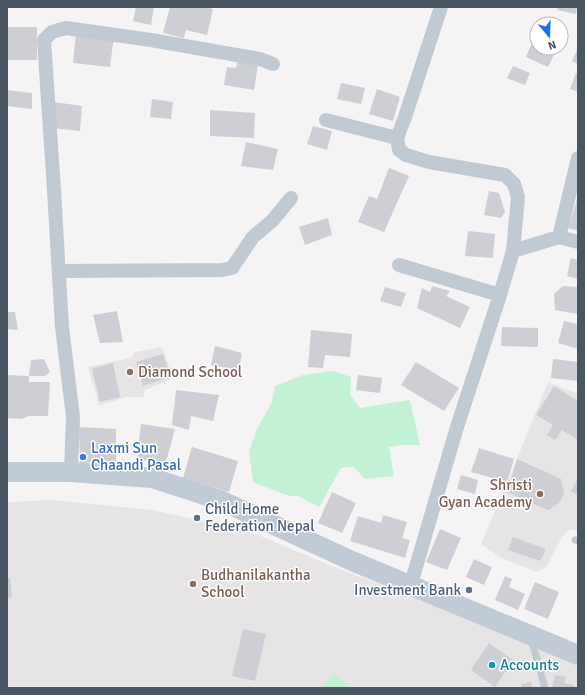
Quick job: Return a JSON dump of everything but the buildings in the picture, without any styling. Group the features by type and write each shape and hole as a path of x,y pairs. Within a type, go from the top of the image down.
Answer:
{"main road":[{"path":"7,472 70,472 152,478 220,500 352,560 578,654"}],"street":[{"path":"411,584 457,427 513,251 518,198 514,184 505,175 429,162 406,155 399,150 397,138 441,7"},
{"path":"70,472 73,417 62,327 44,40 52,32 66,28 240,55 260,59 273,64"},
{"path":"326,120 397,138"},
{"path":"559,237 578,158"},
{"path":"59,271 214,270 232,268 253,237 272,221 291,198"},
{"path":"513,251 559,237 578,242"},
{"path":"399,264 500,295"}],"lane":[{"path":"529,634 545,688"}],"shaded area":[{"name":"Diamond School","path":"162,347 173,378 145,390 143,397 126,397 99,406 88,367 131,358 135,352"},
{"name":"Shristi Gyan Academy","path":"548,382 578,394 578,531 570,529 561,539 546,567 536,572 500,557 481,544"},
{"name":"Budhanilakantha School","path":"52,500 152,510 246,530 329,565 501,630 578,665 578,688 7,688 7,502"}],"green space":[{"path":"333,371 351,377 350,395 360,408 410,400 420,445 401,445 389,447 394,476 365,479 354,467 341,468 319,507 298,496 289,496 253,482 249,451 257,429 272,402 275,386 303,375"},
{"path":"333,673 350,688 320,688"}],"place":[{"name":"Diamond School","path":"130,372"},
{"name":"Laxmi Sun Chaandi Pasal","path":"83,457"},
{"name":"Shristi Gyan Academy","path":"540,494"},
{"name":"Child Home Federation Nepal","path":"197,518"},
{"name":"Budhanilakantha School","path":"193,584"},
{"name":"Investment Bank","path":"469,590"},
{"name":"Accounts","path":"492,665"}]}
